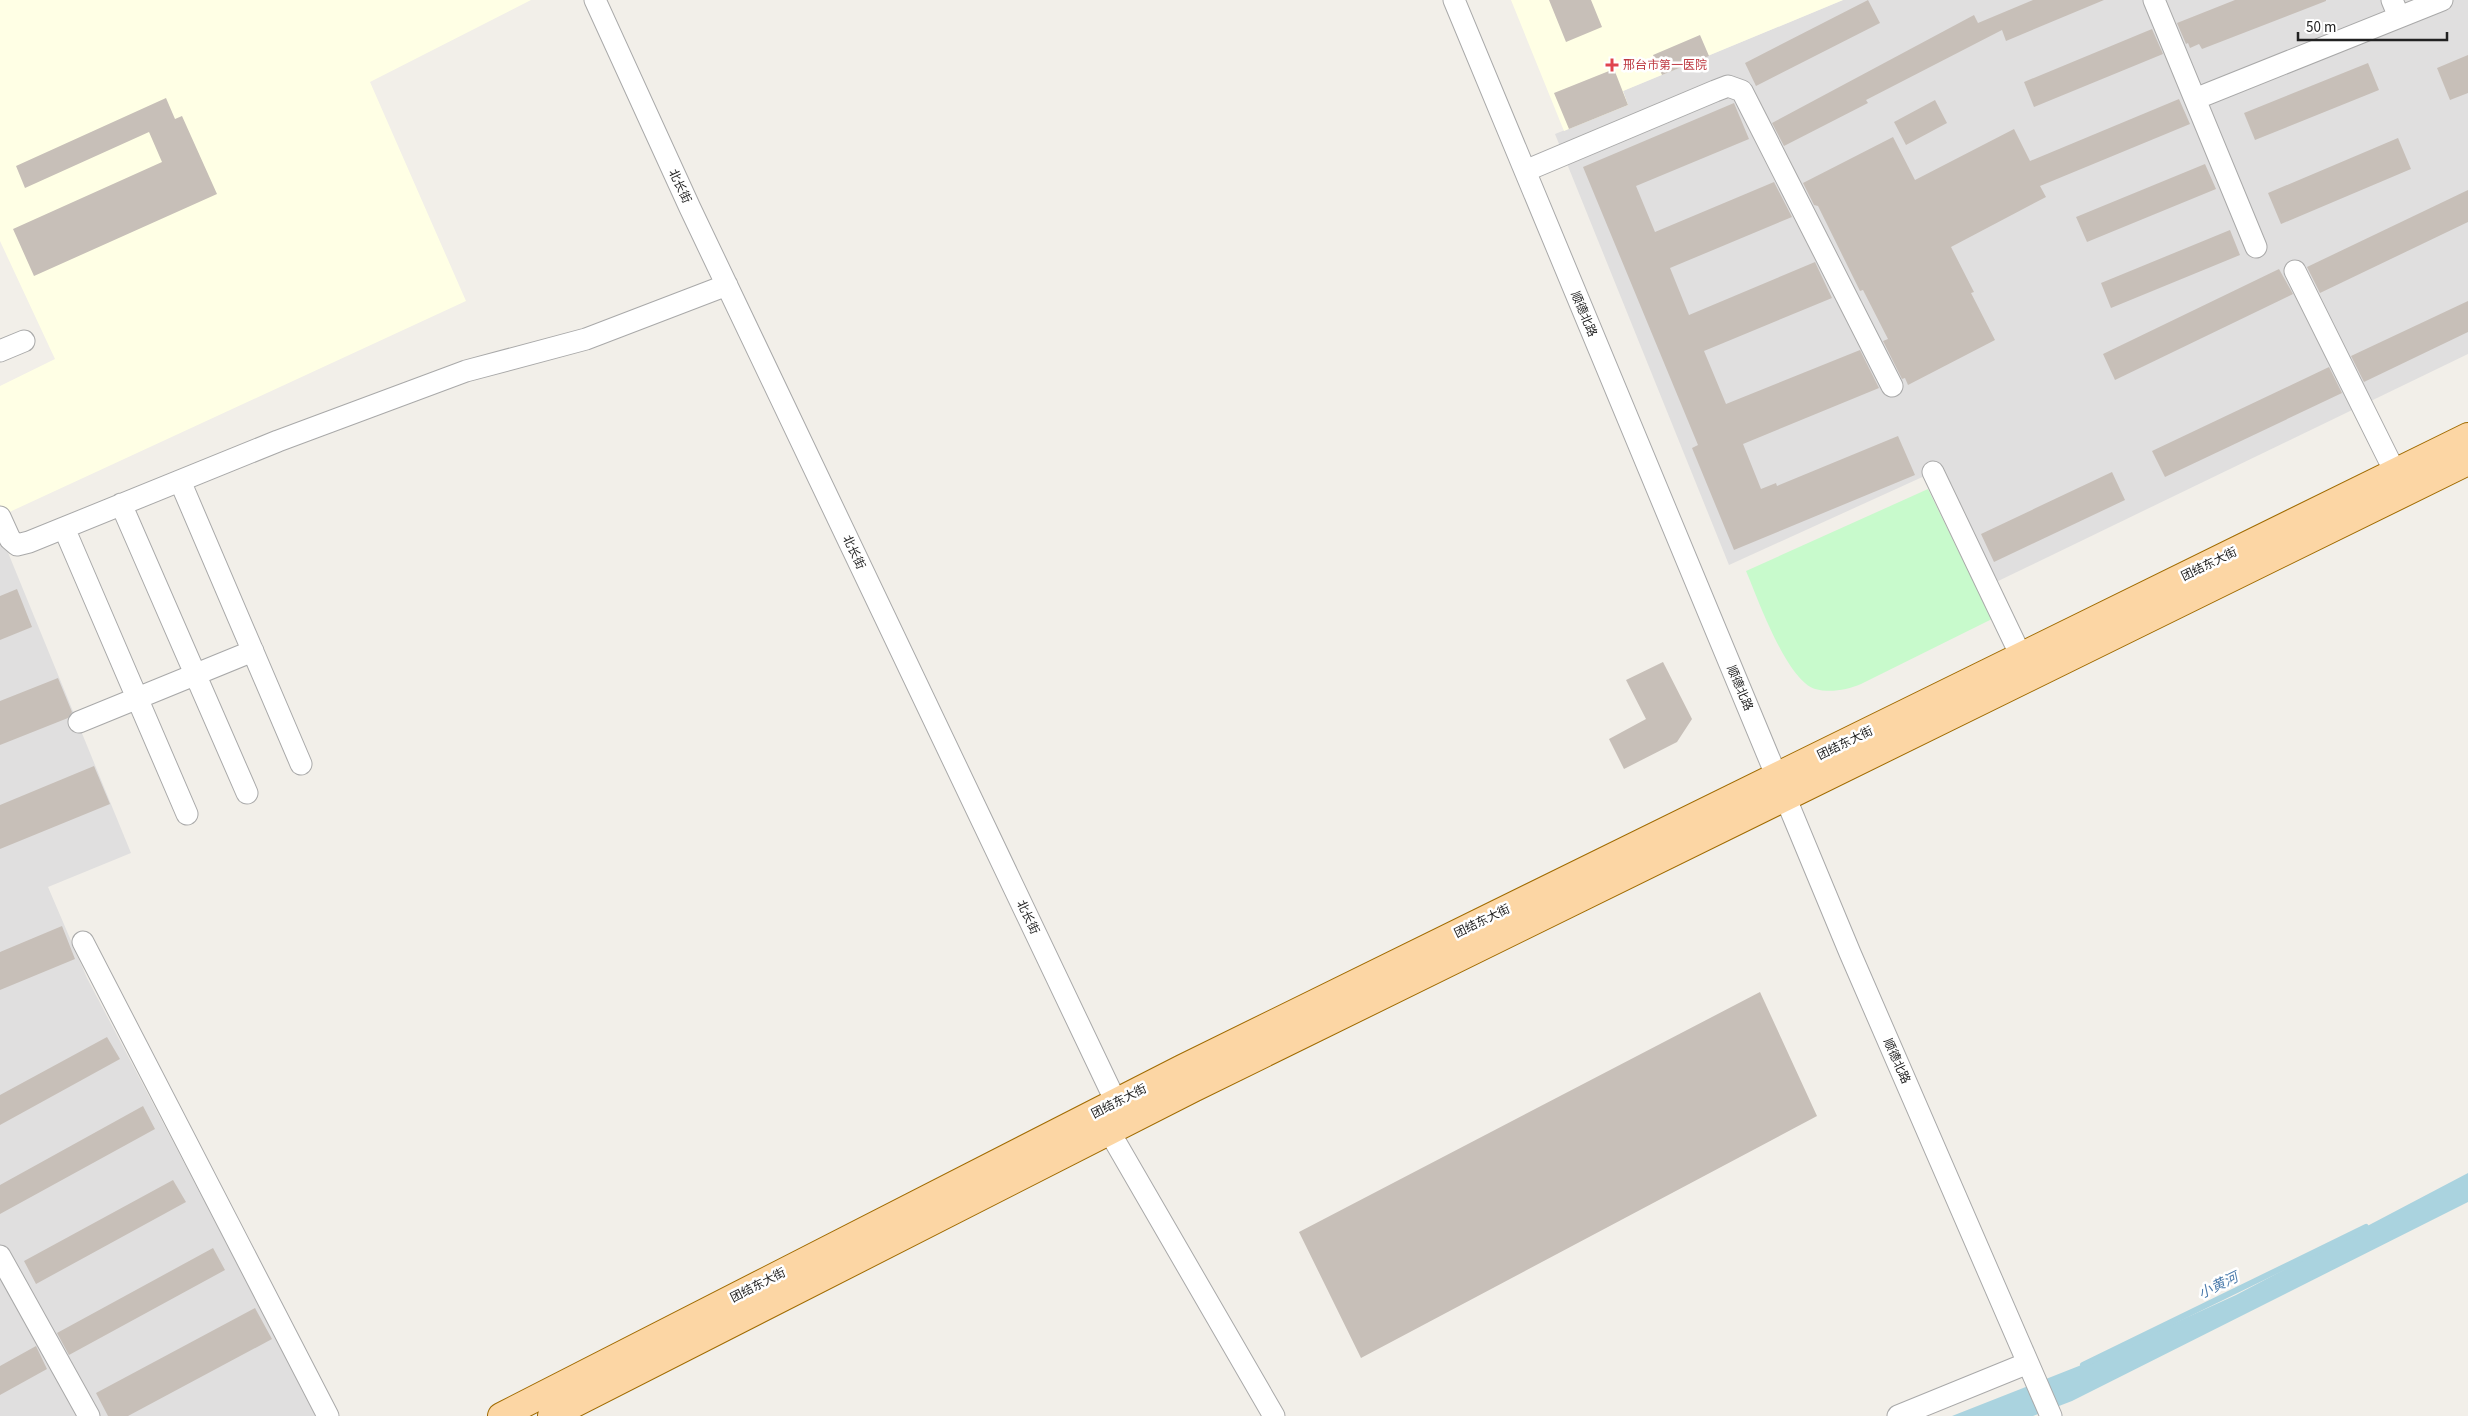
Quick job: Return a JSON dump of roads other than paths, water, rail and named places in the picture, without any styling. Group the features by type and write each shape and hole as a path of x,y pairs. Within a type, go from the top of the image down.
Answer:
{"main road":[{"name":"团结东大街","path":"551,1416 1781,787 2021,656 2468,436"},
{"name":"团结东大街","path":"501,1416 1116,1102 2468,462"}],"street":[{"name":"北长街","path":"595,0 727,285 1116,1102"},
{"name":"顺德北路","path":"1454,0 1850,953 2051,1416"},
{"path":"2154,0 2256,247"},
{"path":"2195,99 2395,9 2442,0"},
{"path":"1525,171 1714,90 1728,86 1742,91 1892,386"},
{"path":"2295,271 2395,472"},
{"path":"0,517 10,539 17,545 466,371 586,339 727,285"},
{"path":"0,351 24,341"},
{"path":"1933,472 2021,656"},
{"path":"180,481 301,764"},
{"path":"121,504 247,793"},
{"path":"64,528 187,814"},
{"path":"79,722 253,651"},
{"path":"83,942 328,1416"},
{"path":"1110,1131 1274,1416"},
{"path":"0,1256 89,1416"},
{"path":"1898,1416 2030,1368"}],"water":[{"path":"2468,1173 2468,1202 2072,1401 2033,1416 1952,1416 2089,1362 2236,1295"}],"waterway":[{"name":"小黄河","path":"2083,1365 2366,1227"}],"place":[{"name":"邢台市第一医院","path":"1612,65"}]}
